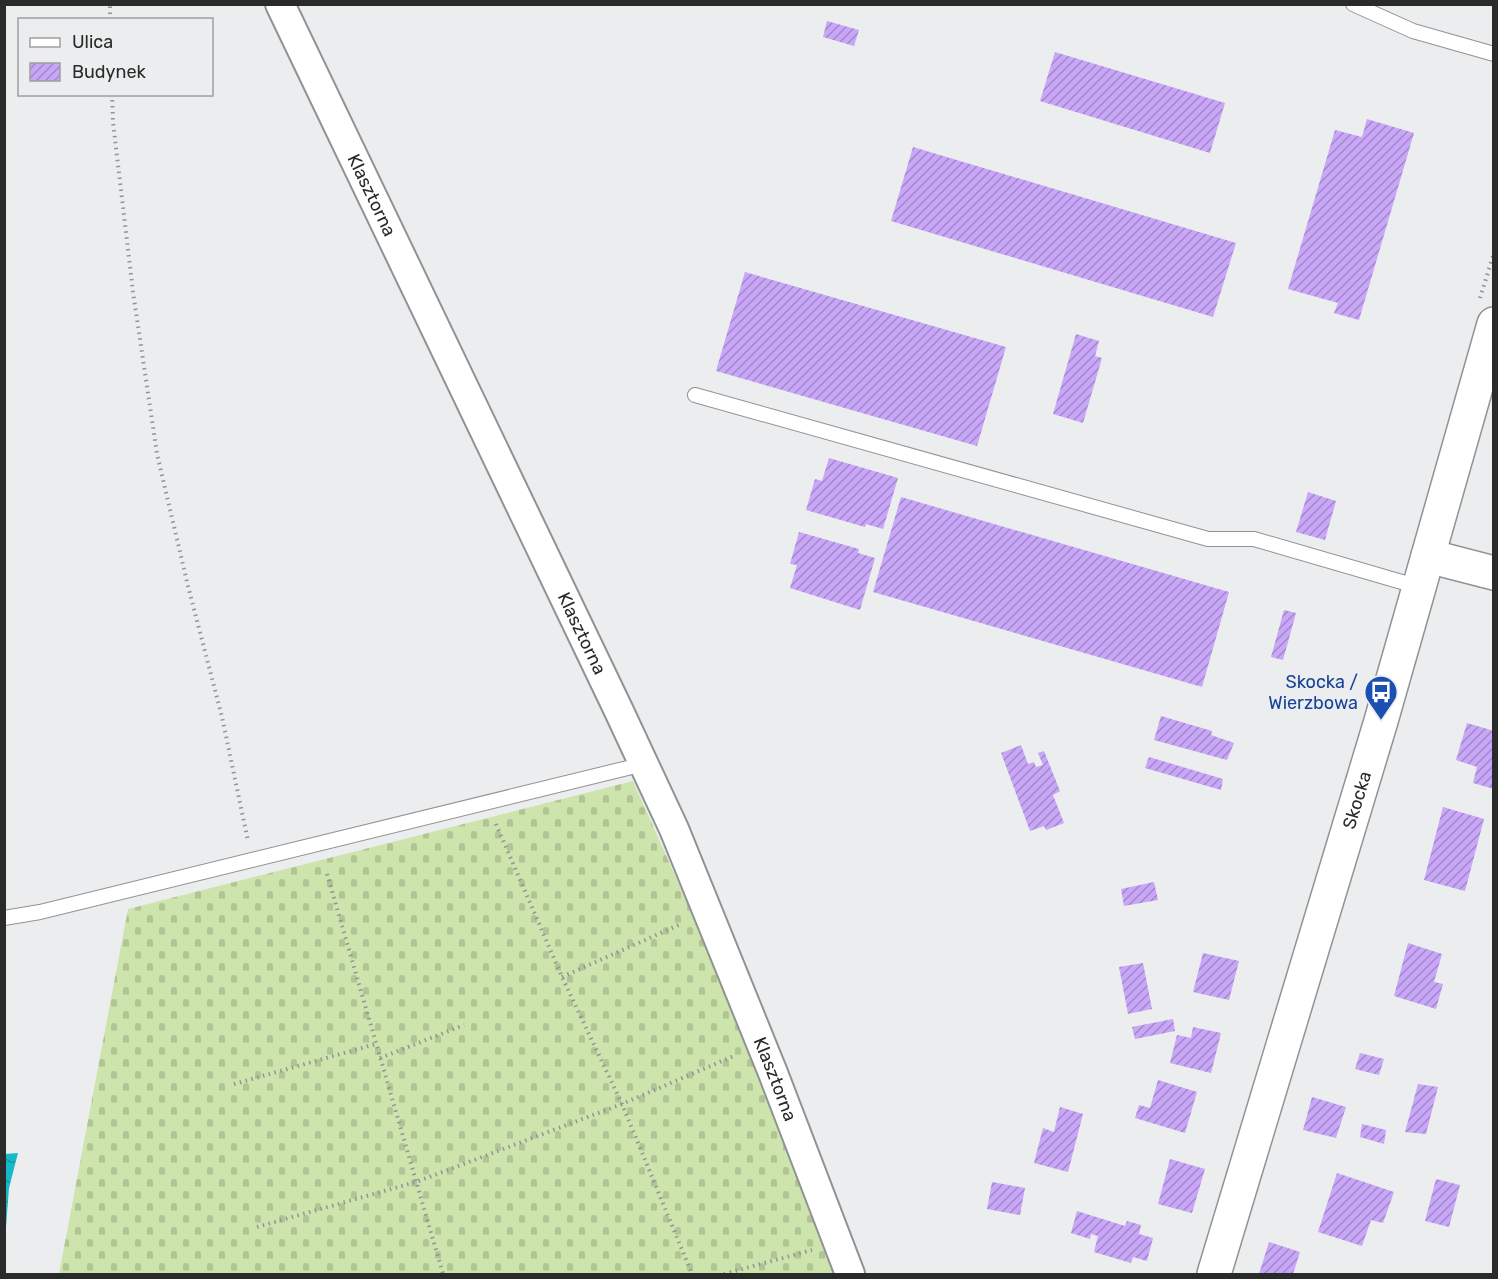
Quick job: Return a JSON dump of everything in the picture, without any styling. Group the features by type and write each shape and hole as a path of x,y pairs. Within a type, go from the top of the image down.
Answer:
{"street":[{"name":"Klasztorna","path":"280,4 674,829 773,1073 850,1275"},
{"name":"Skocka","path":"1214,1275 1381,721 1494,324"},
{"path":"1428,556 1494,573"}],"lane":[{"path":"1353,4 1413,31 1494,54"},
{"path":"695,395 1208,539 1254,538 1419,587"},
{"path":"4,918 40,912 644,764"}],"path":[{"path":"112,96 113,122 133,292 157,454 222,717 252,859"},
{"path":"496,824 562,977 622,1104 692,1275"},
{"path":"327,873 443,1275"},
{"path":"562,977 681,924"},
{"path":"380,1058 464,1025"},
{"path":"234,1084 376,1044"},
{"path":"256,1227 416,1182 622,1104 736,1055"},
{"path":"724,1275 838,1243"}],"green space":[{"path":"633,781 754,1053 838,1274 59,1274 128,909"}],"water":[{"path":"18,1153 9,1188 5,1240 5,1154"}],"building":[{"path":"827,21 859,30 854,46 823,37"},
{"path":"1055,52 1225,103 1210,153 1040,101"},
{"path":"1367,119 1414,133 1359,320 1334,313 1338,303 1288,289 1335,130 1362,137"},
{"path":"913,147 1236,243 1213,317 891,221"},
{"path":"745,272 1006,347 977,446 716,371"},
{"path":"1076,334 1099,341 1095,356 1102,358 1083,423 1053,414"},
{"path":"829,458 898,478 883,529 866,524 865,527 806,510 815,479 822,481"},
{"path":"1308,492 1336,501 1325,540 1296,532"},
{"path":"901,497 1229,592 1202,687 873,592"},
{"path":"799,532 859,549 858,553 875,558 860,610 790,588 797,565 790,564"},
{"path":"1284,610 1296,613 1283,660 1271,657"},
{"path":"1161,716 1212,731 1211,735 1234,743 1227,760 1154,740"},
{"path":"1467,723 1494,731 1494,789 1473,783 1477,767 1456,760"},
{"path":"1021,745 1028,764 1034,762 1036,767 1043,765 1038,753 1044,751 1060,791 1053,795 1064,823 1046,830 1044,826 1030,831 1001,753"},
{"path":"1149,757 1223,779 1221,790 1145,768"},
{"path":"1443,807 1484,819 1465,891 1424,880"},
{"path":"1154,882 1158,900 1124,906 1121,889"},
{"path":"1408,943 1442,954 1434,982 1443,984 1436,1009 1394,996"},
{"path":"1203,953 1239,961 1229,1000 1193,992"},
{"path":"1143,963 1152,1009 1128,1014 1119,967"},
{"path":"1173,1019 1175,1031 1135,1039 1132,1027"},
{"path":"1193,1027 1221,1033 1211,1073 1170,1063 1177,1035 1191,1038"},
{"path":"1360,1053 1384,1059 1379,1075 1355,1069"},
{"path":"1158,1080 1197,1092 1185,1133 1135,1118 1139,1105 1150,1108"},
{"path":"1418,1084 1438,1087 1426,1134 1405,1132"},
{"path":"1312,1097 1346,1107 1336,1138 1303,1130"},
{"path":"1060,1107 1083,1114 1068,1172 1034,1163 1043,1128 1054,1132"},
{"path":"1362,1124 1386,1130 1384,1144 1360,1137"},
{"path":"1170,1159 1205,1169 1192,1213 1158,1204"},
{"path":"1337,1173 1394,1192 1383,1223 1371,1220 1362,1246 1318,1232"},
{"path":"1436,1179 1460,1185 1449,1227 1425,1221"},
{"path":"992,1182 1025,1188 1020,1215 987,1209"},
{"path":"1077,1211 1125,1226 1127,1221 1141,1225 1139,1234 1153,1238 1147,1261 1133,1257 1131,1263 1094,1252 1098,1236 1091,1234 1090,1239 1071,1233"},
{"path":"1269,1242 1300,1252 1293,1274 1259,1274"}],"place":[{"name":"Skocka / Wierzbowa","path":"1381,721"}]}
